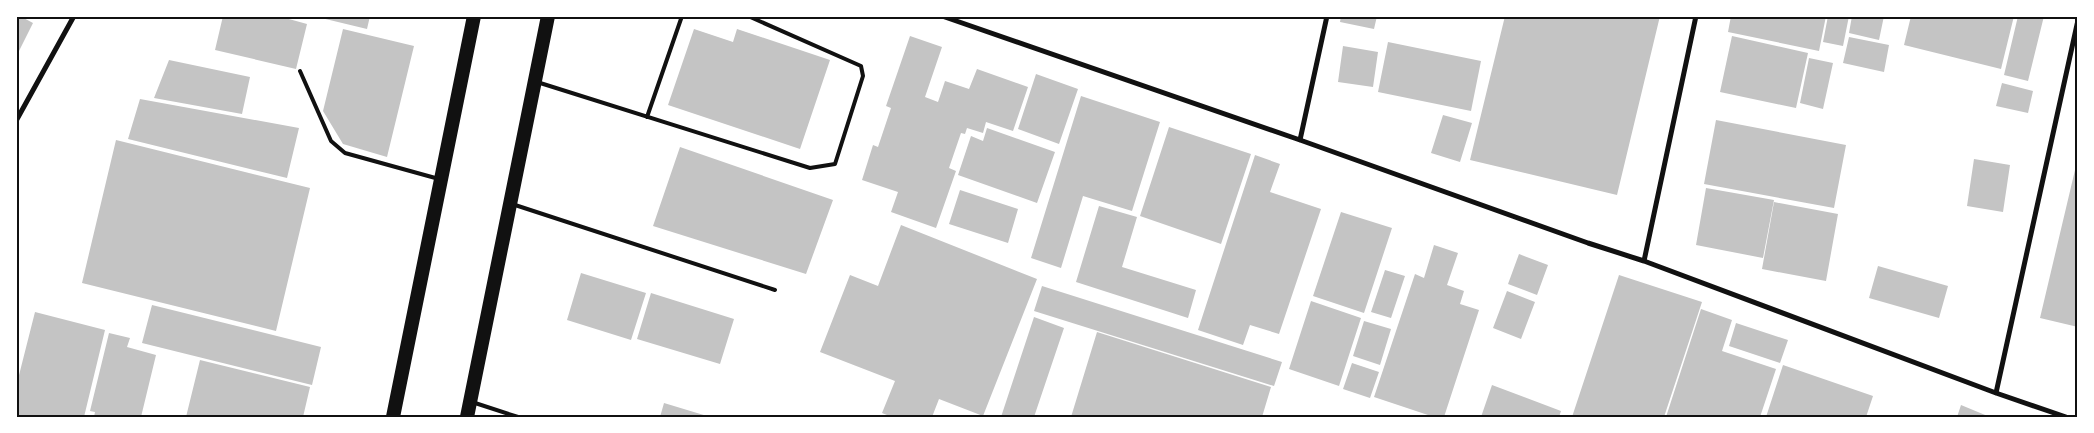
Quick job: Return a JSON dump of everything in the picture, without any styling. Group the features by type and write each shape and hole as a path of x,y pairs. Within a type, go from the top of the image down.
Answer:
{"highway":[{"path":"393,417 474,16"},
{"path":"467,417 548,16"}],"street":[{"path":"16,121 74,16"},
{"path":"942,16 1644,261 1996,393 2066,417"},
{"path":"962,23 963,16"},
{"path":"1300,140 1328,16"},
{"path":"1644,261 1696,16"},
{"path":"1996,393 2078,20"}],"lane":[{"path":"647,117 682,16"},
{"path":"535,82 810,168 835,164 863,76 860,66 748,16"},
{"path":"300,72 331,142 345,153 441,180"},
{"path":"510,204 775,290"},
{"path":"470,402 518,417"}],"building":[{"path":"16,16 20,16 33,23 16,57"},
{"path":"223,16 278,16 307,24 296,69 215,50"},
{"path":"313,16 370,16 367,29"},
{"path":"1341,16 1377,16 1374,29 1340,22"},
{"path":"1505,16 1660,16 1617,195 1470,160"},
{"path":"1731,16 1826,16 1819,51 1728,32"},
{"path":"1828,16 1849,16 1843,46 1823,42"},
{"path":"1852,16 1884,16 1879,40 1849,33"},
{"path":"1911,16 2014,16 2001,69 1904,45"},
{"path":"2018,16 2044,16 2028,81 2004,75"},
{"path":"343,29 414,46 387,157 343,144 323,111"},
{"path":"694,29 733,42 737,29 830,60 800,149 668,105"},
{"path":"910,36 942,47 925,97 938,102 945,81 969,89 977,69 1028,87 1013,131 986,122 983,133 967,128 965,134 961,133 949,168 956,171 936,228 891,212 898,192 862,180 873,145 878,147 891,108 886,106"},
{"path":"1732,36 1808,53 1796,108 1720,92"},
{"path":"1849,37 1889,45 1884,72 1843,63"},
{"path":"1388,42 1481,61 1471,111 1378,92"},
{"path":"1343,46 1378,52 1373,87 1338,82"},
{"path":"1809,58 1833,63 1823,109 1800,103"},
{"path":"169,60 250,77 242,114 154,98"},
{"path":"1036,74 1078,89 1059,144 1018,129"},
{"path":"2002,83 2033,91 2028,113 1996,106"},
{"path":"1081,96 1160,122 1132,211 1083,196 1061,268 1031,258"},
{"path":"140,99 299,128 287,178 128,139"},
{"path":"1443,115 1472,123 1460,162 1431,153"},
{"path":"1716,120 1846,145 1834,208 1704,184"},
{"path":"1169,127 1251,154 1221,244 1140,216"},
{"path":"987,128 1055,152 1037,203 958,175 971,136 983,141"},
{"path":"116,140 310,188 276,331 82,283"},
{"path":"680,147 833,200 806,274 653,226"},
{"path":"1255,155 1280,164 1270,192 1321,209 1279,334 1250,325 1243,345 1198,330"},
{"path":"1974,159 2010,165 2003,212 1967,206"},
{"path":"2075,170 2078,171 2078,327 2040,318"},
{"path":"1706,188 1774,200 1763,258 1696,245"},
{"path":"960,190 1018,209 1008,243 949,224"},
{"path":"1774,202 1838,214 1826,281 1762,269"},
{"path":"1099,206 1137,217 1122,267 1196,290 1188,318 1076,282"},
{"path":"1341,212 1392,228 1364,313 1313,296"},
{"path":"901,225 1037,279 983,416 939,399 932,417 892,417 882,413 895,381 820,352 850,275 878,286"},
{"path":"1434,245 1458,253 1447,285 1464,291 1460,304 1479,310 1444,417 1434,417 1374,397 1415,274 1424,278"},
{"path":"1519,254 1548,265 1537,295 1508,284"},
{"path":"1878,266 1948,286 1939,318 1869,298"},
{"path":"1385,270 1405,276 1391,318 1371,312"},
{"path":"581,273 646,293 631,340 567,320"},
{"path":"1619,275 1702,302 1664,417 1572,417"},
{"path":"1042,286 1282,362 1274,386 1034,311"},
{"path":"1507,291 1535,302 1521,339 1493,328"},
{"path":"651,293 734,319 720,364 637,339"},
{"path":"1311,301 1361,318 1339,386 1289,369"},
{"path":"152,305 321,347 312,385 142,343"},
{"path":"1701,309 1732,320 1722,351 1776,369 1760,417 1666,417"},
{"path":"35,312 105,330 84,417 16,417 16,387"},
{"path":"1034,317 1064,328 1034,417 1001,417"},
{"path":"1364,321 1391,329 1380,365 1353,356"},
{"path":"1736,323 1788,340 1780,363 1729,346"},
{"path":"1097,332 1271,387 1262,417 1071,417"},
{"path":"109,333 130,338 127,347 156,355 141,417 94,417 95,412 90,411"},
{"path":"200,360 310,387 303,417 186,417"},
{"path":"1352,363 1379,372 1370,398 1343,389"},
{"path":"1783,365 1873,396 1866,417 1766,417"},
{"path":"1492,385 1561,411 1559,417 1481,417"},
{"path":"664,403 707,416 707,417 660,417"},
{"path":"1961,405 1990,417 1957,417"}]}
